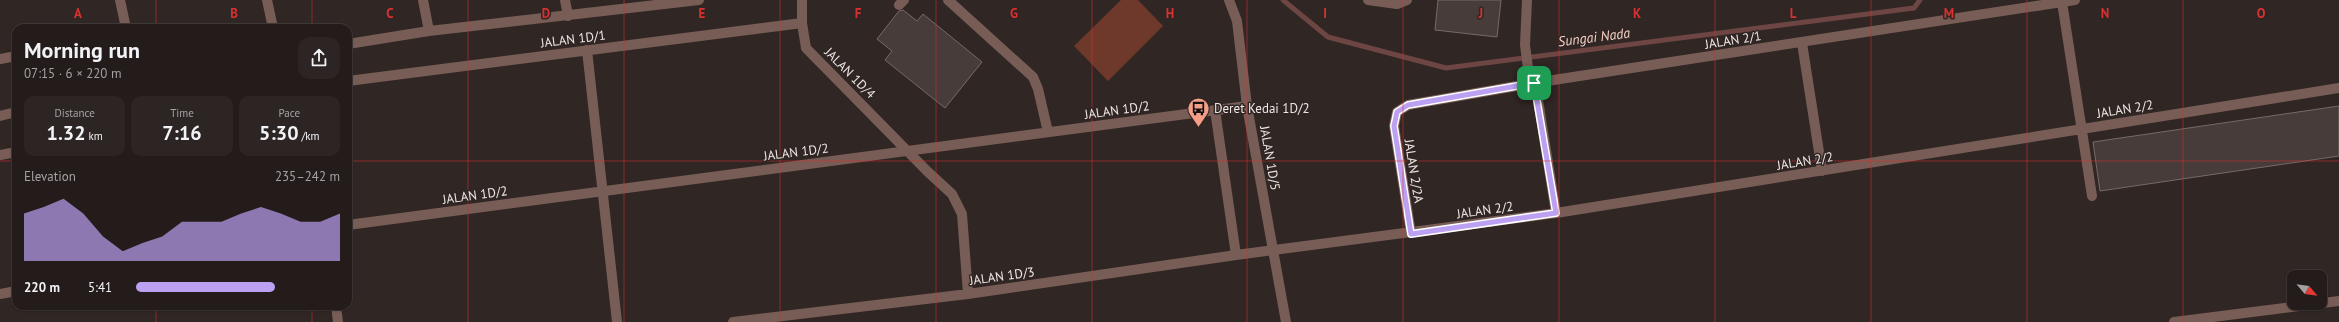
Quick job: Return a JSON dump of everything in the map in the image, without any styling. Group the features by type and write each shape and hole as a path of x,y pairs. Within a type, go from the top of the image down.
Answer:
{"street":[{"path":"120,0 125,24"},
{"path":"268,0 272,24"},
{"path":"423,0 429,31"},
{"path":"565,0 568,16"},
{"path":"352,43 429,31 699,0"},
{"name":"JALAN 1D/4","path":"802,0 802,22 806,48 928,172 952,194 962,214 968,294"},
{"path":"948,0 1033,76 1038,89 1048,132"},
{"name":"JALAN 1D/5","path":"1229,0 1237,21 1247,106 1286,322"},
{"path":"1368,0 1397,4 1407,0"},
{"path":"1527,0 1525,45 1528,68 1534,83 1556,213"},
{"name":"JALAN 2/1","path":"1397,112 1408,105 1534,83 2075,0"},
{"path":"2062,2 2092,196"},
{"name":"JALAN 1D/1","path":"352,80 802,22"},
{"path":"1802,43 1822,171"},
{"path":"587,50 617,322"},
{"path":"0,59 12,57"},
{"name":"JALAN 2/2","path":"1274,250 1411,234 1556,213 2339,88"},
{"name":"JALAN 1D/2","path":"352,224 1247,106"},
{"path":"1215,110 1236,255"},
{"name":"JALAN 2/2A","path":"1397,112 1394,126 1411,234"},
{"path":"0,116 12,113"},
{"path":"0,156 12,153"},
{"name":"JALAN 1D/3","path":"733,322 968,294 1274,250"},
{"path":"0,294 12,292"},
{"path":"2174,322 2339,301"},
{"path":"336,310 338,322"}],"shaded area":[{"path":"1121,0 1138,0 1163,26 1108,81 1074,46"}],"building":[{"path":"1438,0 1501,0 1497,37 1435,30"},
{"path":"903,10 917,21 923,14 982,62 945,108 885,60 892,51 877,39 899,11"},
{"path":"2339,106 2339,156 2100,191 2093,142"}],"waterway":[{"name":"Sungai Nada","path":"1283,0 1328,37 1446,68 1914,8 1920,0"}],"place":[{"name":"Deret Kedai 1D/2","path":"1198,128"}],"route":[{"path":"1534,83 1556,213 1411,234 1394,126 1397,112 1408,105 1534,83"}]}
